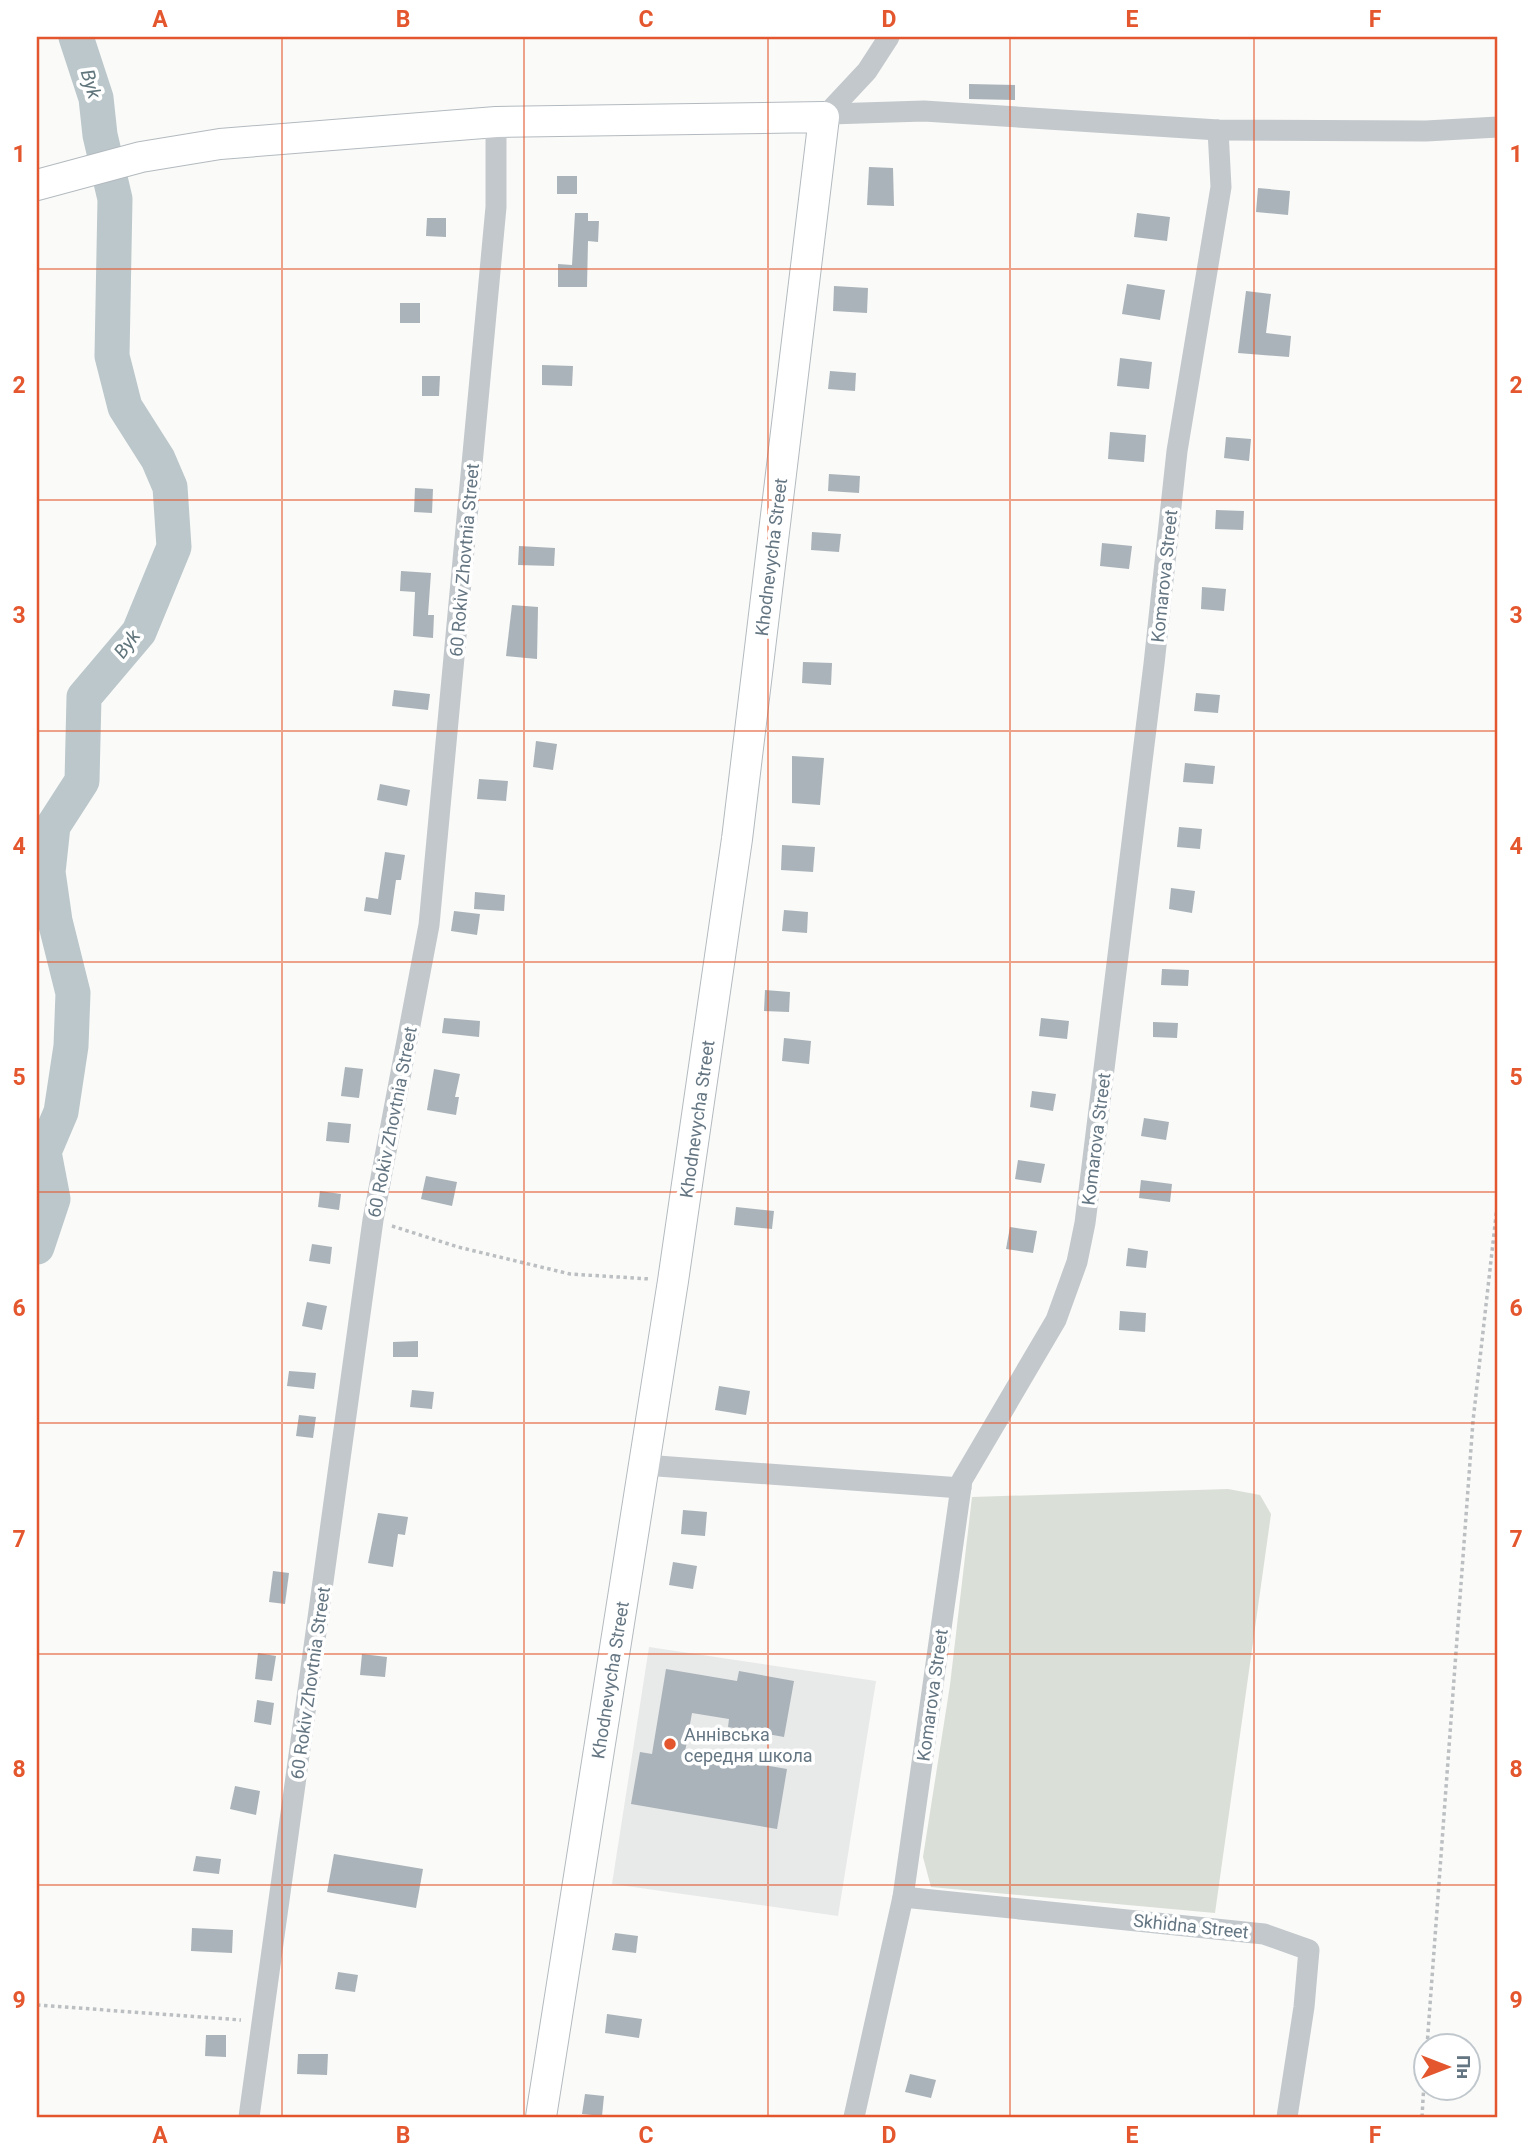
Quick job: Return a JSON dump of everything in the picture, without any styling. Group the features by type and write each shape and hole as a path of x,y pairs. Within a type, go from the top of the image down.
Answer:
{"main road":[{"path":"46,181 141,157 220,144 496,122 827,116"},
{"name":"Khodnevycha Street","path":"541,2117 673,1281 737,839 827,116"}],"street":[{"path":"827,116 866,71 889,37"},
{"path":"827,116 924,111 1219,130 1426,131 1498,127"},
{"name":"60 Rokiv Zhovtnia Street","path":"249,2117 373,1220 429,925 496,207 496,122"},
{"name":"Komarova Street","path":"855,2117 903,1897 962,1480 1056,1320 1077,1262 1085,1223 1154,664 1177,451 1221,187 1219,130"},
{"path":"644,1465 961,1488"},
{"name":"Skhidna Street","path":"903,1897 1264,1934 1309,1950 1304,2007 1287,2117"}],"path":[{"path":"1428,2032 1473,1422 1498,1198"},
{"path":"373,1220 458,1247 570,1274 673,1281"},
{"path":"37,2005 261,2022"}],"shaded area":[{"path":"1228,1489 1260,1495 1271,1514 1215,1913 931,1887 923,1857 950,1685 972,1497"},
{"path":"649,1647 876,1681 838,1916 612,1884"}],"building":[{"path":"969,84 1015,85 1015,100 969,99"},
{"path":"869,167 893,168 894,206 867,205"},
{"path":"557,176 577,176 577,194 557,194"},
{"path":"1258,188 1290,191 1288,215 1256,212"},
{"path":"575,213 588,213 588,221 599,221 598,242 588,241 587,287 558,287 558,264 572,265"},
{"path":"1137,213 1170,217 1167,241 1134,237"},
{"path":"427,218 446,218 446,237 426,236"},
{"path":"1127,284 1165,290 1160,320 1122,314"},
{"path":"834,286 868,288 867,313 833,311"},
{"path":"1246,291 1271,294 1266,333 1291,336 1289,357 1238,353"},
{"path":"400,303 420,303 420,323 400,323"},
{"path":"1120,358 1152,362 1149,389 1117,386"},
{"path":"542,365 573,366 572,386 542,385"},
{"path":"830,371 856,373 855,391 828,389"},
{"path":"422,376 440,376 439,396 422,396"},
{"path":"1110,432 1146,435 1144,462 1108,459"},
{"path":"1226,437 1251,439 1249,461 1224,458"},
{"path":"829,474 860,476 859,493 828,491"},
{"path":"415,488 433,489 432,513 414,512"},
{"path":"1216,510 1244,511 1243,530 1215,529"},
{"path":"812,532 841,534 839,552 811,550"},
{"path":"1102,543 1132,546 1129,569 1100,566"},
{"path":"519,546 555,548 554,566 518,565"},
{"path":"401,571 431,573 428,615 434,615 433,638 413,636 415,592 400,591"},
{"path":"1202,587 1226,589 1224,611 1201,609"},
{"path":"512,605 538,607 537,659 506,656"},
{"path":"803,662 832,663 831,685 802,683"},
{"path":"394,690 430,694 428,710 392,706"},
{"path":"1196,693 1220,695 1218,713 1194,711"},
{"path":"536,741 557,744 553,770 533,767"},
{"path":"792,756 824,758 820,805 792,803"},
{"path":"1185,763 1215,766 1213,784 1183,782"},
{"path":"479,779 508,781 506,801 477,799"},
{"path":"380,784 410,790 407,806 377,800"},
{"path":"1179,827 1202,829 1200,849 1177,847"},
{"path":"782,845 815,847 813,872 781,870"},
{"path":"385,852 405,855 401,880 396,880 391,915 364,911 366,897 378,899"},
{"path":"1171,888 1195,891 1192,913 1169,909"},
{"path":"475,892 505,895 504,911 474,909"},
{"path":"784,910 808,912 807,933 782,931"},
{"path":"454,911 480,914 477,935 451,931"},
{"path":"1162,969 1189,970 1188,986 1161,985"},
{"path":"765,990 790,992 789,1012 764,1011"},
{"path":"444,1018 480,1021 479,1037 442,1033"},
{"path":"1041,1018 1069,1021 1067,1039 1039,1036"},
{"path":"1153,1022 1178,1023 1177,1038 1153,1037"},
{"path":"784,1038 811,1041 809,1064 782,1061"},
{"path":"345,1067 363,1069 359,1098 341,1096"},
{"path":"434,1069 460,1074 455,1097 459,1097 456,1115 427,1110"},
{"path":"1032,1091 1056,1094 1053,1111 1030,1107"},
{"path":"1144,1118 1169,1122 1166,1140 1141,1136"},
{"path":"328,1122 351,1124 349,1143 326,1141"},
{"path":"1018,1160 1045,1164 1041,1183 1015,1179"},
{"path":"426,1176 457,1182 452,1206 421,1199"},
{"path":"1141,1180 1172,1184 1170,1202 1139,1198"},
{"path":"320,1191 341,1194 339,1210 318,1207"},
{"path":"736,1207 774,1211 772,1229 734,1225"},
{"path":"1010,1227 1037,1231 1033,1253 1006,1249"},
{"path":"312,1244 332,1247 330,1264 309,1261"},
{"path":"1128,1248 1148,1251 1146,1268 1126,1266"},
{"path":"307,1302 327,1306 322,1330 302,1326"},
{"path":"1120,1311 1146,1313 1145,1332 1119,1330"},
{"path":"418,1341 418,1357 393,1357 393,1342"},
{"path":"289,1371 316,1373 314,1389 287,1386"},
{"path":"719,1386 750,1391 746,1415 715,1410"},
{"path":"412,1390 434,1392 432,1409 410,1407"},
{"path":"299,1415 316,1417 313,1438 296,1436"},
{"path":"683,1510 707,1512 705,1536 681,1534"},
{"path":"378,1513 408,1517 405,1535 398,1534 393,1567 368,1563"},
{"path":"673,1562 697,1566 693,1589 669,1585"},
{"path":"273,1571 289,1573 285,1604 269,1602"},
{"path":"258,1653 276,1656 272,1681 255,1679"},
{"path":"362,1654 387,1657 385,1677 360,1675"},
{"name":"Аннівська середня школа","path":"666,1669 737,1681 739,1671 794,1681 784,1737 728,1727 729,1719 692,1713 685,1752 787,1769 777,1829 631,1804 640,1752 652,1754"},
{"path":"257,1700 274,1703 271,1725 254,1722"},
{"path":"235,1786 260,1791 256,1815 230,1809"},
{"path":"334,1854 423,1869 416,1908 327,1892"},
{"path":"196,1856 221,1859 219,1874 193,1871"},
{"path":"192,1928 233,1930 232,1953 191,1951"},
{"path":"615,1933 638,1936 636,1953 612,1950"},
{"path":"338,1972 358,1975 355,1992 335,1989"},
{"path":"607,2014 642,2019 639,2038 605,2033"},
{"path":"206,2035 226,2035 226,2057 205,2056"},
{"path":"298,2054 328,2054 327,2075 297,2074"},
{"path":"910,2074 936,2080 931,2098 905,2092"},
{"path":"585,2094 604,2096 602,2116 582,2114"}],"waterway":[{"name":"Byk","path":"37,1247 53,1199 44,1152 61,1112 71,1046 73,993 55,921 48,872 53,826 82,781 84,697 139,632 174,547 170,487 158,459 125,407 112,356 115,199 100,135 96,98 76,37"}],"place":[{"name":"Аннівська середня школа","path":"670,1744"}]}
